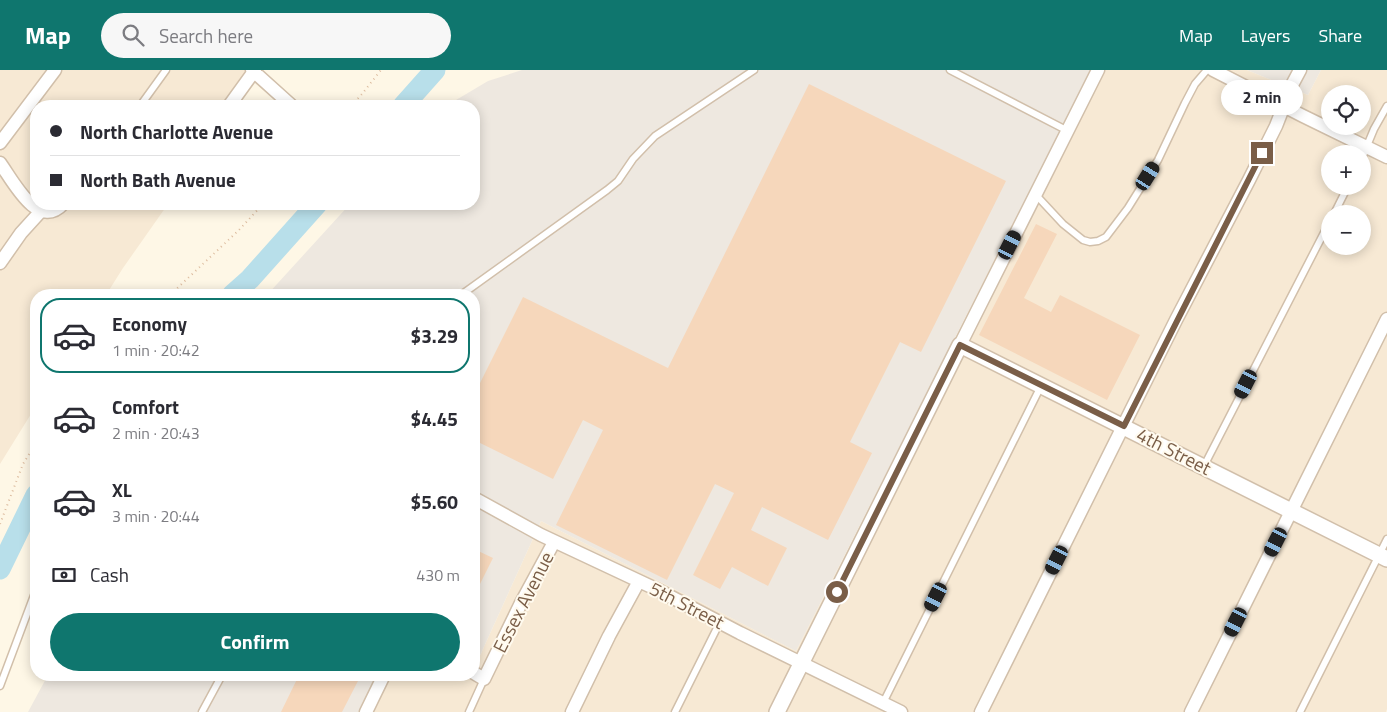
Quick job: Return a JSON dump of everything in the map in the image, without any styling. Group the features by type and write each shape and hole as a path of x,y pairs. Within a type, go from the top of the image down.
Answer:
{"street":[{"path":"32,100 54,70"},
{"path":"233,100 254,70 286,100"},
{"path":"777,712 1098,70"},
{"path":"1213,70 1283,106 1351,145"},
{"path":"981,712 1276,126 1300,70"},
{"path":"0,143 30,102"},
{"path":"1371,154 1387,157"},
{"path":"0,162 30,204"},
{"path":"0,263 41,211 54,210"},
{"path":"1191,712 1387,319"},
{"name":"4th Street","path":"960,345 1383,557"},
{"name":"5th Street","path":"480,501 554,542 640,581 901,712"},
{"name":"Essex Avenue","path":"480,674 554,542"},
{"path":"572,712 609,636 640,581"},
{"path":"366,712 381,681"}],"lane":[{"path":"144,100 166,70"},
{"path":"469,289 618,181 633,159 655,136 754,70"},
{"path":"950,70 1068,131"},
{"path":"1036,195 1063,224 1083,240 1090,242 1098,241 1106,237 1128,208 1158,160 1185,103 1196,84 1208,70"},
{"path":"1368,145 1374,129 1387,106"},
{"path":"1204,466 1321,238"},
{"path":"883,703 1042,385"},
{"path":"1300,712 1383,557 1387,539"},
{"path":"0,686 30,606"},
{"path":"675,712 720,622"},
{"path":"202,712 219,681"},
{"path":"469,712 478,681"}],"path":[{"path":"356,100 381,70"},
{"path":"176,289 257,210"},
{"path":"0,524 30,454"}],"shaded area":[{"path":"0,70 263,70 242,100 30,100 30,210 164,210 110,289 30,289 30,416 0,464"},
{"path":"522,70 1091,70 796,651 541,521 480,656 480,289 272,289 345,210 480,210 480,100 456,100 488,81"},
{"path":"1091,70 1247,70 1308,95 1321,70 1387,70 1386,712 358,712 374,681 480,681 480,656 541,521 796,651"},
{"path":"1247,70 1321,70 1308,95"},
{"path":"45,681 374,681 358,712 28,712"}],"building":[{"path":"809,84 1006,181 921,352 900,342 850,442 872,453 828,540 762,507 751,530 787,548 768,586 732,567 720,589 693,575 734,493 715,484 667,580 556,525 603,430 583,420 553,479 480,443 480,383 523,297 668,368"},
{"path":"1036,224 1057,234 1024,298 1051,312 1060,295 1140,335 1107,400 979,335"},
{"path":"480,552 493,558 480,584"},
{"path":"296,681 358,681 342,712 281,712"}],"waterway":[{"path":"408,100 435,70"},
{"path":"239,289 312,210"},
{"path":"0,569 30,507"}],"route":[{"path":"837,592 960,345 1124,426 1262,153"}]}
